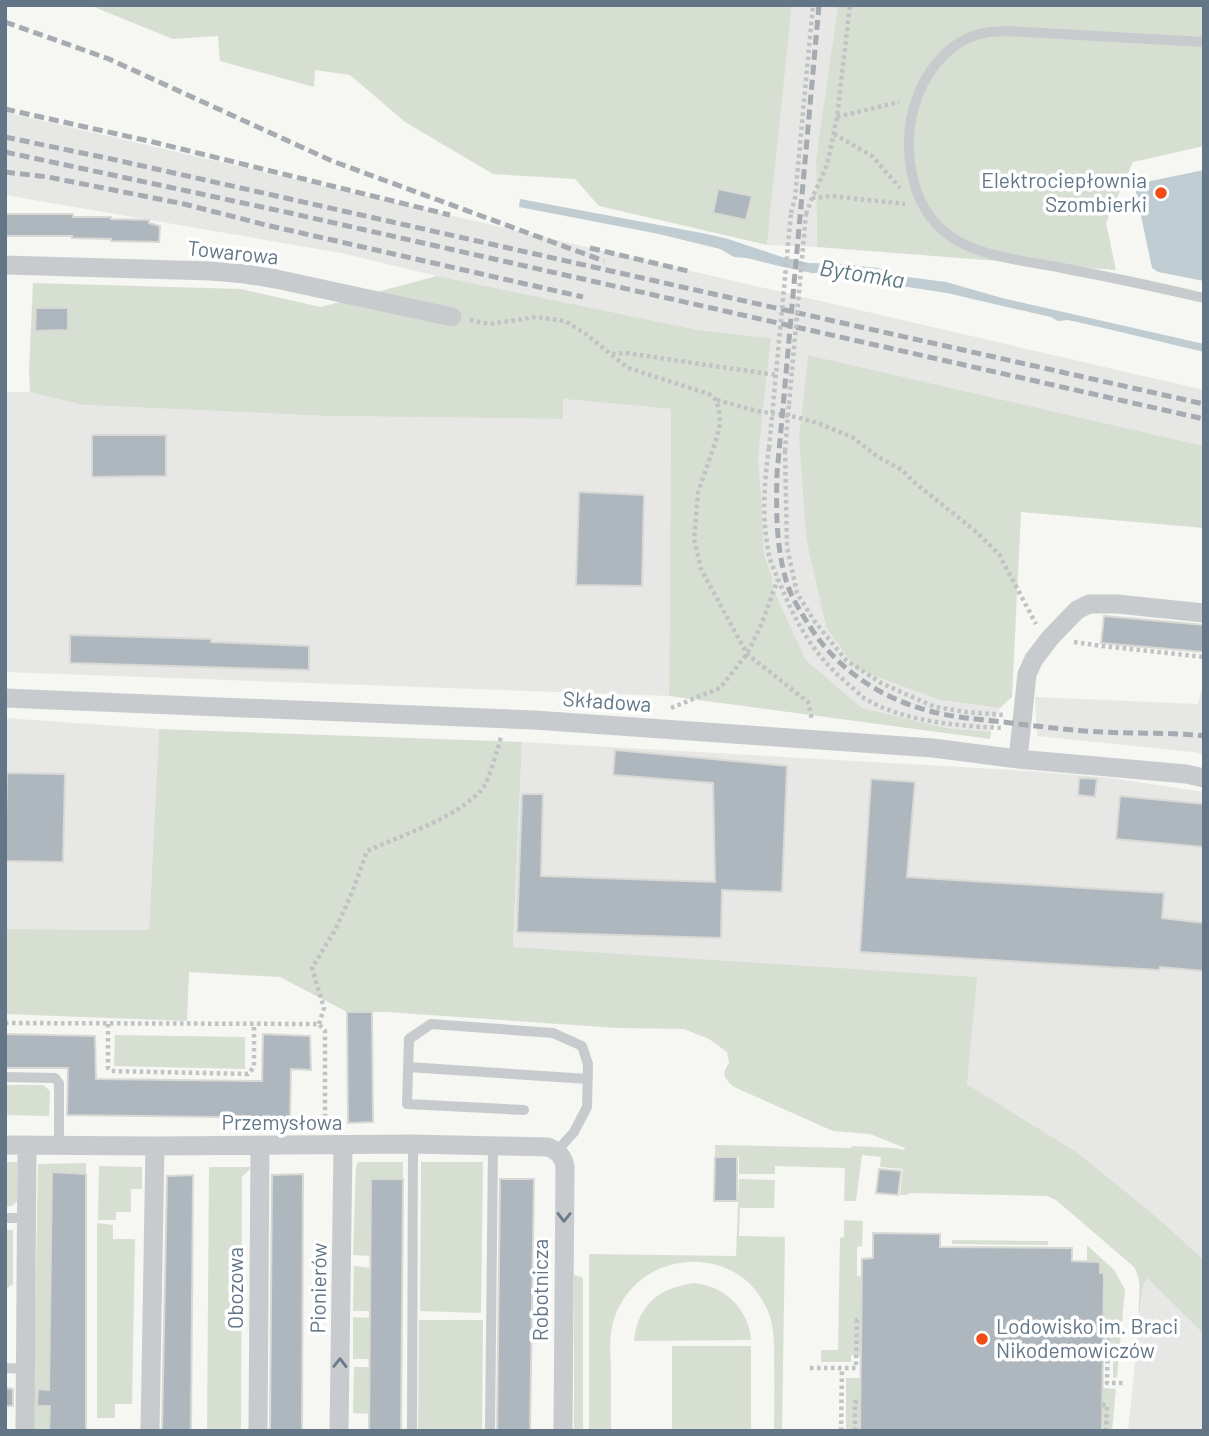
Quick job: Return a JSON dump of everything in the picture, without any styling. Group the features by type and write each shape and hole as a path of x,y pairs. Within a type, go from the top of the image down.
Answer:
{"street":[{"name":"Towarowa","path":"5,265 246,274 452,317"},
{"path":"1018,759 1027,674 1034,659 1050,638 1077,610 1090,604 1117,604 1204,613"},
{"name":"Składowa","path":"5,698 534,720 933,748 1204,778"},
{"name":"Przemysłowa","path":"5,1145 413,1144 548,1147 557,1151"},
{"name":"Pionierów","path":"334,1145 339,1431"},
{"path":"25,1431 27,1146"},
{"path":"150,1431 155,1146"},
{"name":"Obozowa","path":"258,1431 260,1146"},
{"name":"Robotnicza","path":"557,1151 564,1159 565,1166 564,1431"}],"lane":[{"path":"1204,42 1006,31 974,36 935,62 924,79 914,104 908,147 914,184 923,208 949,236 975,249 1204,298"},
{"path":"524,1110 407,1104 409,1039 431,1024 553,1033 582,1046 588,1064 587,1107 574,1132 557,1151"},
{"path":"408,1067 588,1079"},
{"path":"5,1077 55,1078 59,1083 59,1146"},
{"path":"412,1431 413,1144"},
{"path":"490,1431 493,1146"},
{"path":"5,1217 27,1218"},
{"path":"5,1368 26,1369"}],"path":[{"path":"813,5 765,477 768,550 794,616 814,650 864,698 895,711 935,722 1021,723"},
{"path":"850,5 834,134 825,170 806,215 785,451 787,547 797,593 815,622 846,660 881,683 935,707 1021,723"},
{"path":"837,117 917,97"},
{"path":"834,134 873,156 895,183 923,208"},
{"path":"812,198 831,196 895,202 923,208"},
{"path":"452,317 490,324 536,317 565,321 586,334 628,368 709,394 716,400 818,424 852,438 902,470 974,530"},
{"path":"612,354 626,353 776,375"},
{"path":"716,400 720,424 698,493 694,539 701,569 747,654 808,702 816,739"},
{"path":"663,712 720,688 747,654 778,579"},
{"path":"319,1024 324,1009 312,968 335,930 367,851 428,825 467,803 485,786 502,733"},
{"path":"5,1023 319,1024 325,1031 334,1145"},
{"path":"108,1024 108,1068 111,1071 248,1074 254,1067 254,1024"},
{"path":"810,1368 856,1368 857,1320 861,1320"},
{"path":"1103,1323 1108,1324 1107,1383 1124,1383"},
{"path":"841,1431 842,1368"},
{"path":"855,1431 855,1402 860,1402"},
{"path":"1102,1405 1107,1405 1106,1431"}],"shaded area":[{"path":"89,5 792,5 767,245 599,206 575,179 493,174 405,122 350,75 315,70 314,87 220,61 218,36 173,39"},
{"path":"792,5 838,5 816,158 817,247 767,245"},
{"path":"838,5 1204,5 1204,146 1133,162 1106,223 1116,270 817,247 816,158"},
{"path":"5,112 1204,390 1204,446 808,355 799,438 806,539 826,627 940,700 1000,708 991,732 947,728 862,708 806,660 773,589 772,575 764,554 758,458 771,338 699,330 437,276 341,253 5,195"},
{"path":"437,276 699,330 771,338 758,458 764,554 772,576 773,589 806,660 862,708 947,728 991,732 990,739 669,696 671,409 563,399 563,419 325,416 83,405 30,392 33,283 241,289 321,307"},
{"path":"808,355 1204,446 1204,528 1021,512 1012,697 1000,708 940,700 856,669 826,627 806,539 799,438"},
{"path":"5,392 30,392 83,405 325,416 562,419 562,399 671,409 669,696 5,672"},
{"path":"1204,680 1204,754 1037,736 1035,697 1198,704"},
{"path":"5,718 159,729 149,930 5,929"},
{"path":"159,729 522,742 513,947 977,977 967,1084 1078,1153 1159,1219 1204,1260 1204,1334 1147,1278 1143,1287 1139,1317 1139,1286 1134,1267 1056,1200 1047,1196 900,1195 903,1169 880,1167 881,1157 862,1155 856,1201 844,1201 845,1168 775,1166 775,1174 739,1174 739,1156 715,1157 715,1145 905,1148 870,1134 833,1131 734,1087 725,1076 729,1063 727,1052 709,1039 684,1029 617,1028 387,1012 347,1012 280,977 189,972 187,1021 5,1014 5,929 149,930"},
{"path":"522,742 1030,771 1111,778 1204,792 1204,1260 1159,1219 1078,1153 967,1084 513,947"},
{"path":"115,1035 245,1037 245,1069 114,1066"},
{"path":"5,1085 43,1085 50,1091 49,1116 5,1115"},
{"path":"5,1162 17,1162 17,1201 12,1206 5,1207"},
{"path":"358,1162 403,1162 403,1179 372,1180 371,1256 353,1255"},
{"path":"421,1162 483,1162 481,1313 420,1311"},
{"path":"86,1163 86,1174 52,1173 49,1431 33,1431 38,1164"},
{"path":"99,1166 142,1167 142,1189 131,1189 131,1212 116,1212 116,1220 98,1220"},
{"path":"209,1167 252,1167 242,1177 241,1431 207,1431"},
{"path":"739,1179 775,1180 774,1208 740,1208 739,1236 785,1237 782,1431 774,1431 772,1326 769,1314 756,1290 737,1274 714,1264 690,1262 666,1266 645,1277 626,1295 614,1319 611,1337 611,1431 589,1431 589,1254 736,1256"},
{"path":"844,1220 863,1221 862,1246 857,1247 857,1276 862,1277 861,1355 851,1355 851,1362 821,1362 821,1350 838,1350 840,1238 844,1237"},
{"path":"97,1223 113,1225 113,1239 135,1239 132,1404 115,1404 115,1418 97,1418"},
{"path":"5,1230 13,1230 13,1284 5,1290"},
{"path":"952,1240 1048,1241 1048,1245 952,1244"},
{"path":"1087,1245 1115,1271 1125,1290 1117,1377 1113,1378 1113,1361 1103,1360 1100,1262 1087,1262"},
{"path":"354,1266 371,1268 370,1311 353,1311"},
{"path":"574,1275 582,1277 583,1281 583,1431 574,1431"},
{"path":"1147,1278 1204,1324 1204,1431 1128,1431 1143,1287"},
{"path":"694,1283 716,1289 733,1301 746,1318 751,1340 634,1341 640,1317 652,1300 670,1289"},
{"path":"353,1317 370,1318 370,1359 353,1359"},
{"path":"419,1320 483,1320 482,1431 418,1431"},
{"path":"672,1346 751,1346 751,1431 672,1431"},
{"path":"354,1367 370,1367 369,1414 353,1413"},
{"path":"846,1378 861,1378 860,1431 846,1431"},
{"path":"1102,1388 1116,1389 1112,1431 1102,1431"}],"water":[{"path":"1204,170 1204,281 1158,272 1152,268 1136,188 1141,183"},
{"name":"Bytomka","path":"520,199 707,234 809,263 878,268 899,276 946,282 1002,298 1204,344 1204,352 1068,320 1058,321 1051,317 947,293 837,273 812,273 734,257 720,249 659,234 519,207"}],"building":[{"path":"718,189 752,196 746,220 713,213"},
{"path":"5,214 73,214 73,217 149,220 149,223 160,226 159,242 111,241 72,236 5,236"},
{"path":"36,308 68,308 68,330 35,331"},
{"path":"92,435 166,435 166,476 92,477"},
{"path":"579,492 644,495 642,586 576,585"},
{"path":"1104,616 1204,625 1204,652 1101,643"},
{"path":"70,635 212,639 211,642 309,646 309,670 70,663"},
{"path":"615,750 787,766 782,892 722,890 721,938 517,932 522,794 543,794 541,876 715,882 713,783 613,775"},
{"path":"7,773 65,774 63,862 5,861"},
{"path":"1079,778 1097,779 1095,797 1078,795"},
{"path":"871,779 915,782 907,877 1164,893 1162,918 1204,923 1204,971 860,952"},
{"path":"1120,796 1204,804 1204,847 1116,839"},
{"path":"347,1012 372,1012 373,1122 348,1123"},
{"path":"5,1034 95,1036 96,1079 262,1081 263,1034 310,1036 311,1070 291,1069 290,1118 67,1115 68,1068 5,1068"},
{"path":"715,1157 737,1157 737,1201 714,1201"},
{"path":"879,1169 901,1171 898,1195 876,1193"},
{"path":"52,1172 86,1174 86,1431 49,1431 50,1406 37,1406 38,1389 49,1390"},
{"path":"303,1174 302,1431 270,1431 272,1175"},
{"path":"193,1175 191,1431 162,1431 167,1176"},
{"path":"371,1179 403,1179 401,1431 369,1431"},
{"path":"500,1179 534,1179 530,1431 497,1431"},
{"name":"Lodowisko im. Braci Nikodemowiczów","path":"873,1233 940,1234 940,1247 1072,1248 1072,1261 1100,1262 1100,1273 1104,1273 1102,1431 860,1431 862,1259 873,1258"},
{"path":"5,1388 13,1389 13,1406 5,1406"}],"railway":[{"path":"819,5 777,474 778,541 788,586 795,602 821,642 836,659 873,687 915,707 960,717 1061,729 1204,736"},
{"path":"5,22 109,59 332,161 604,261"},
{"path":"5,109 153,142 450,215"},
{"path":"5,137 1204,404"},
{"path":"5,152 290,213 1204,419"},
{"path":"5,172 48,177 184,204 583,297"},
{"path":"590,248 692,272"}],"place":[{"name":"Elektrociepłownia Szombierki","path":"1161,193"},
{"name":"Lodowisko im. Braci Nikodemowiczów","path":"982,1339"}]}
